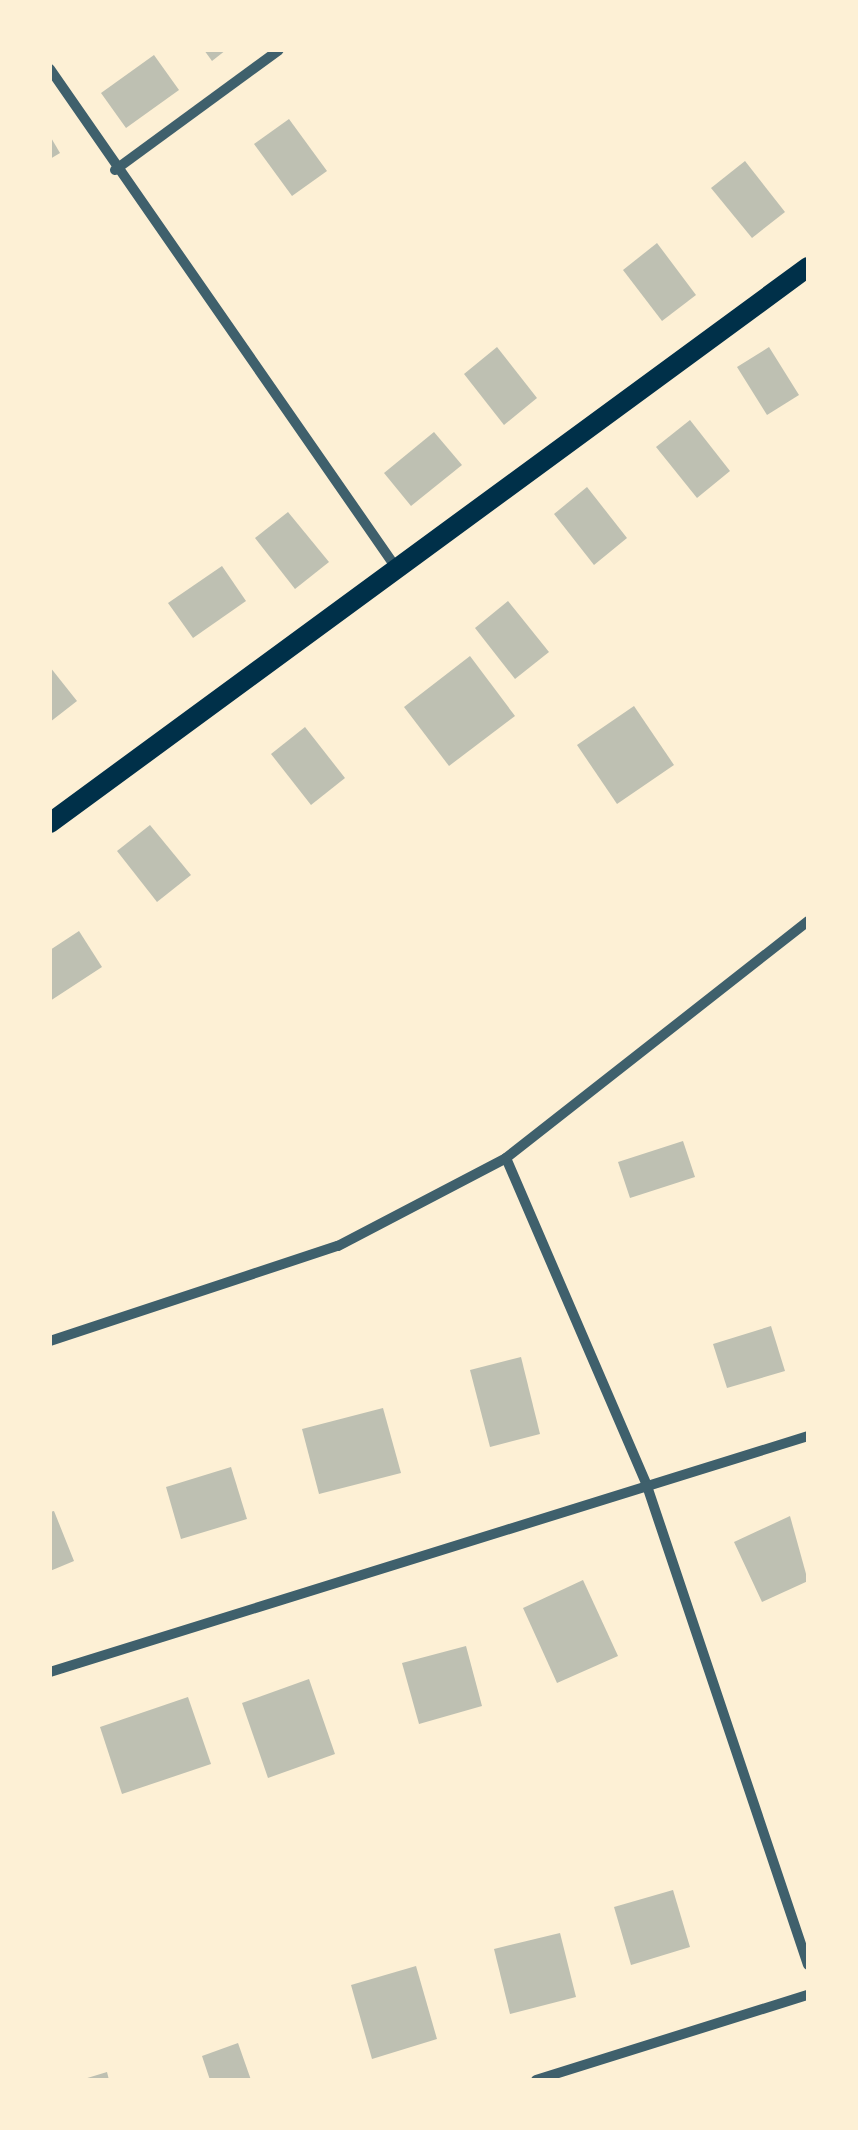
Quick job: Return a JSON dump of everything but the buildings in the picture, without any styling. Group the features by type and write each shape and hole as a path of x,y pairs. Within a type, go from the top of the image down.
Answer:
{"main road":[{"path":"50,823 808,267"}],"street":[{"path":"115,170 279,50"},
{"path":"50,69 115,170 397,570"},
{"path":"50,1341 338,1246 506,1158 808,921"},
{"path":"506,1158 647,1486 808,1965"},
{"path":"50,1672 808,1436"},
{"path":"536,2080 808,1995"}]}
